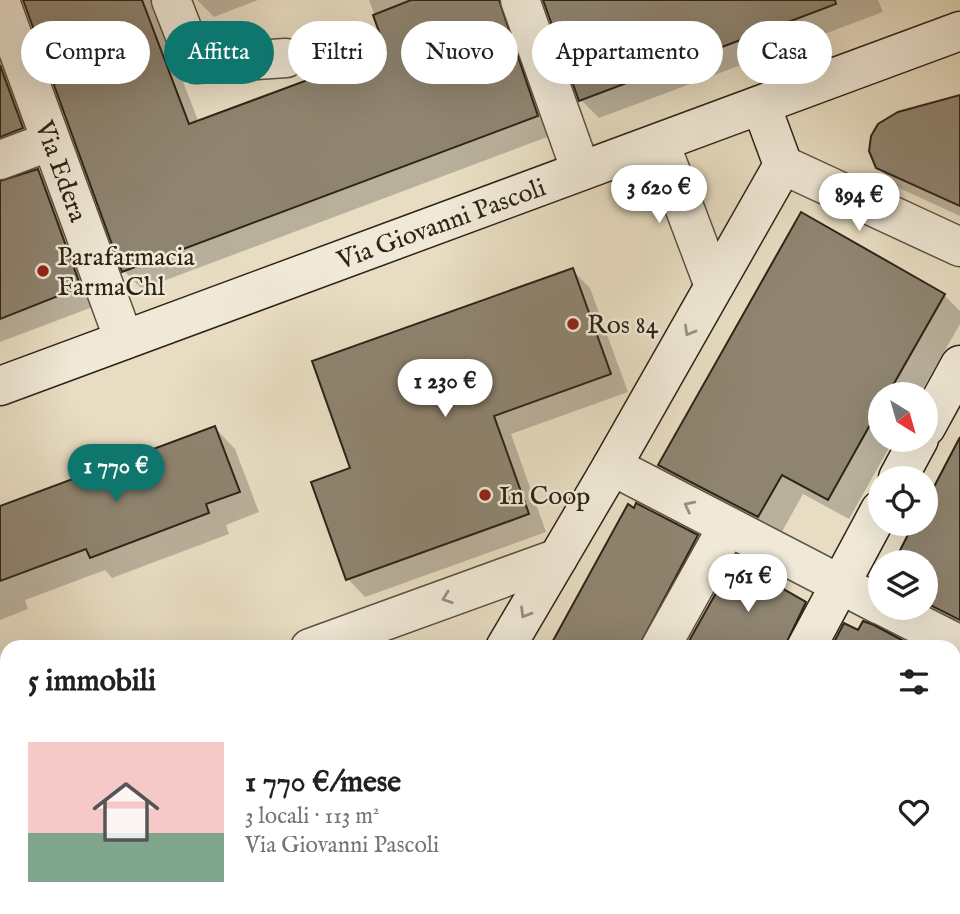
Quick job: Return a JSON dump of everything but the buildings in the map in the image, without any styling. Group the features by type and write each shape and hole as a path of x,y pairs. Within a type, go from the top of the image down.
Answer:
{"street":[{"path":"171,0 196,64 286,58"},
{"path":"520,0 581,171"},
{"name":"Via Edera","path":"0,1 124,340"},
{"name":"Via Giovanni Pascoli","path":"0,386 960,31"},
{"path":"761,105 783,165 960,247"},
{"path":"0,160 51,141"},
{"path":"660,143 714,286"},
{"path":"510,640 783,165"},
{"path":"938,405 960,365"},
{"path":"612,466 868,599"},
{"path":"664,640 728,526"},
{"path":"810,640 868,532"},
{"path":"332,640 558,558"},
{"path":"910,620 950,640"}],"place":[{"name":"Parafarmacia FarmaChl","path":"43,271"},
{"name":"Ros 84","path":"573,324"},
{"name":"In Coop","path":"485,495"}]}
